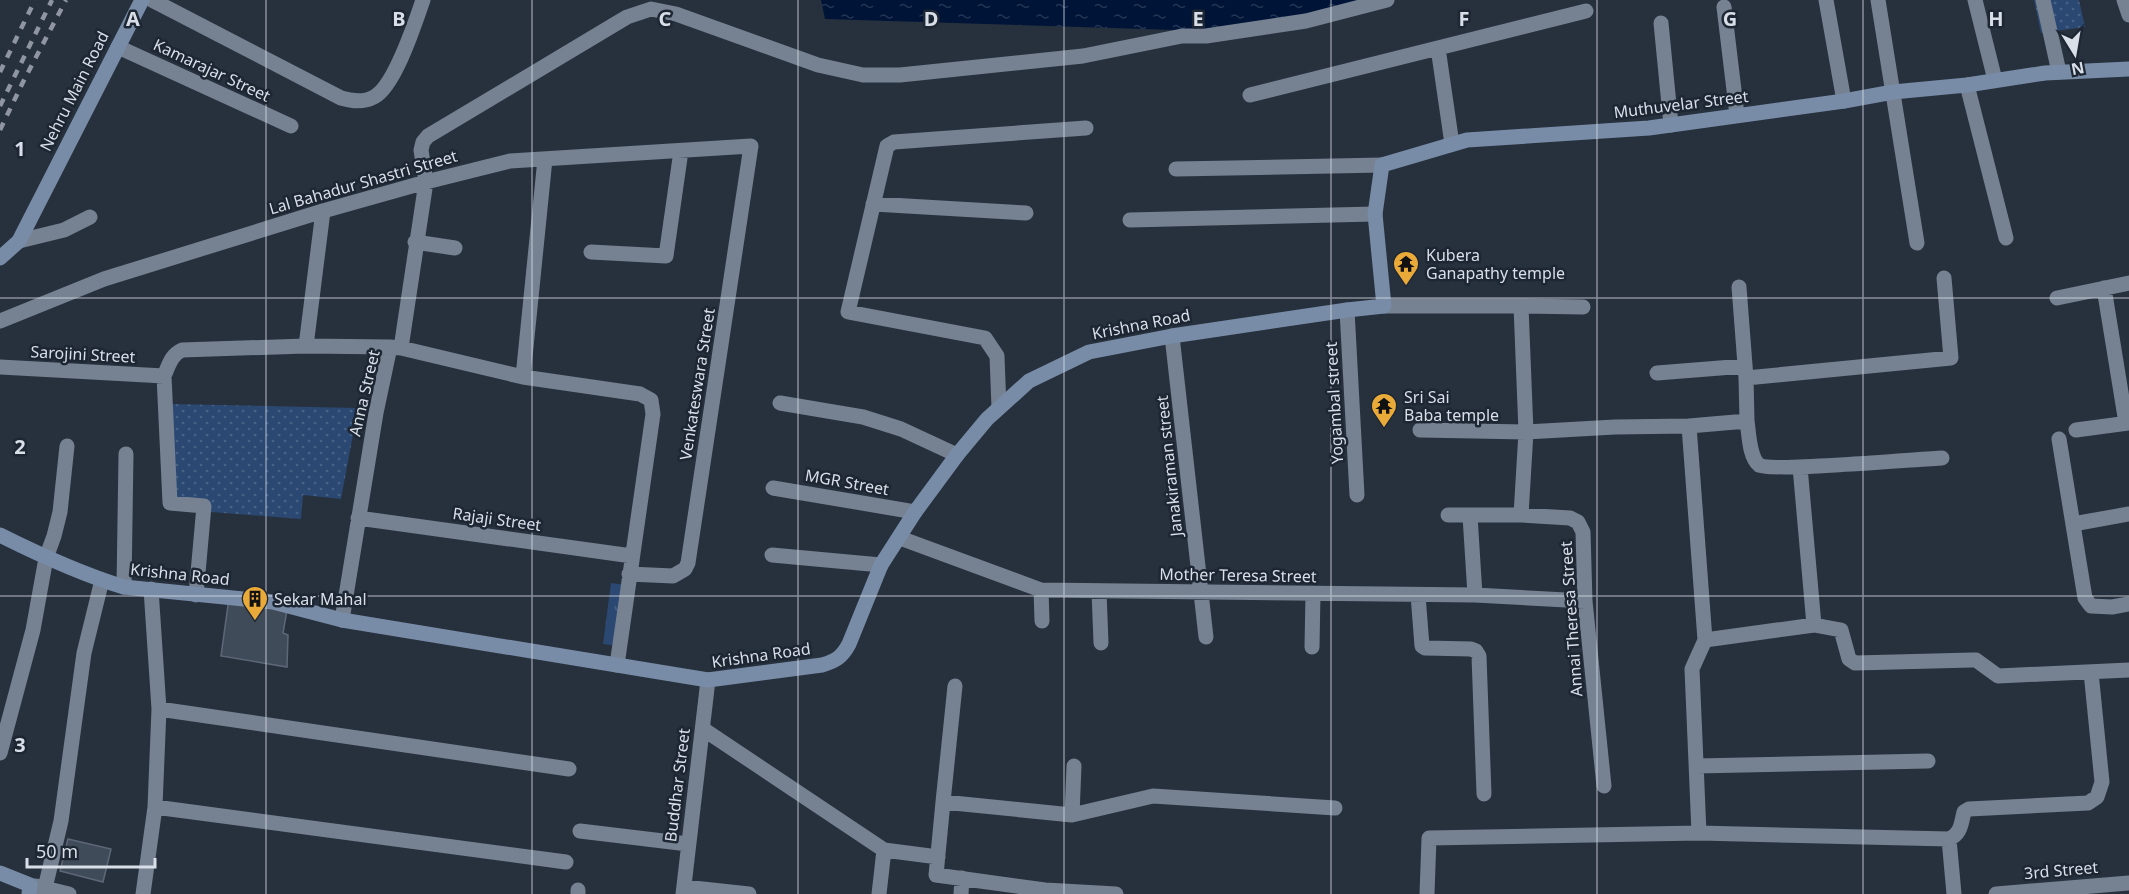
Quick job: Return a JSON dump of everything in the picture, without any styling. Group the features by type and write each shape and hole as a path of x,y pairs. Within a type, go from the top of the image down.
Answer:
{"street":[{"name":"Nehru Main Road","path":"0,258 19,241 142,0"},
{"path":"152,0 341,98 352,101 374,97 389,81 408,42 423,0"},
{"name":"Anna Street","path":"342,620 376,413 396,347 416,242 426,182 421,150 423,142 428,136 627,17 651,9 676,14 818,65 863,75 900,75 1083,56 1182,36 1206,36 1306,21 1387,0"},
{"path":"1826,0 1844,101"},
{"path":"1878,0 1917,243"},
{"path":"1976,0 1995,80"},
{"path":"2043,0 2059,72"},
{"path":"2124,0 2129,15"},
{"path":"1724,7 1737,115"},
{"path":"1250,95 1586,11"},
{"path":"1661,23 1671,125"},
{"name":"Kamarajar Street","path":"118,47 291,126"},
{"path":"1438,48 1452,144"},
{"name":"Muthuvelar Street","path":"1382,165 1467,140 1649,128 1893,92 2059,72 2129,69"},
{"path":"1967,84 2006,238"},
{"path":"999,408 998,356 985,338 848,312 885,151 887,146 894,142 1086,128"},
{"name":"Lal Bahadur Shastri Street","path":"0,321 104,279 323,211 510,161 751,146"},
{"name":"Venkateswara Street","path":"629,574 673,576 685,569 688,563 751,146"},
{"path":"591,252 666,256 681,151"},
{"path":"523,378 544,159"},
{"path":"1176,169 1382,165 1375,214 1384,306 1583,307"},
{"path":"873,204 1026,213"},
{"path":"306,346 323,211"},
{"path":"1130,220 1375,214"},
{"path":"19,241 64,230 90,217"},
{"path":"416,242 455,248"},
{"path":"1657,373 1746,372 1951,358 1944,278"},
{"path":"2058,298 2129,283"},
{"path":"1739,287 1748,421 1753,457 1756,463 1762,467 1800,466 1942,458"},
{"path":"2076,430 2128,423 2104,288"},
{"name":"Krishna Road","path":"0,535 46,558 124,587 273,602 342,620 708,680 822,665 835,661 843,655 881,565 915,512 987,419 1029,381 1089,352 1172,336 1384,306"},
{"path":"1521,306 1526,432 1521,515"},
{"name":"Yogambal street","path":"1347,310 1357,495"},
{"name":"Janakiraman street","path":"1172,336 1206,637"},
{"path":"196,595 204,506 170,503 164,376 171,359 182,350 306,346 396,347 523,378 640,394 651,400 653,414 616,665"},
{"name":"Sarojini Street","path":"0,367 164,376"},
{"path":"780,403 863,417 901,429 957,455"},
{"path":"1420,430 1526,432 1689,426 1748,421"},
{"path":"1689,426 1705,640 1692,669 1699,833"},
{"path":"2059,439 2085,598 2091,606 2099,608 2129,604"},
{"path":"0,753 33,630 46,558 60,512 67,446"},
{"path":"124,587 126,454"},
{"path":"1800,466 1814,625"},
{"name":"MGR Street","path":"773,488 915,512"},
{"path":"2073,524 2129,514"},
{"name":"Annai Theresa Street","path":"1448,515 1521,515 1570,519 1578,522 1583,532 1585,601 1604,786"},
{"path":"1470,516 1474,595"},
{"name":"Rajaji Street","path":"358,518 632,556"},
{"name":"Mother Teresa Street","path":"900,538 1041,590 1474,595 1585,601"},
{"path":"772,555 881,565"},
{"path":"45,888 61,821 84,653 102,580"},
{"path":"144,894 155,807 159,709 151,589"},
{"path":"1041,590 1042,621"},
{"path":"1100,591 1101,643"},
{"path":"1312,646 1313,594"},
{"path":"1418,595 1422,646 1425,648 1471,649 1479,656 1484,794"},
{"path":"1705,640 1814,625 1841,630 1849,658 1855,663 1977,660 1998,676 2129,670"},
{"path":"1427,894 1429,838 1699,833 1949,839 1959,832 1964,813 1969,809 2088,803 2097,797 2102,782 2091,672"},
{"name":"Buddhar Street","path":"683,890 708,680"},
{"path":"955,687 936,875 962,886 1116,894"},
{"path":"159,709 569,769"},
{"path":"703,729 884,850 938,857"},
{"path":"1696,766 1928,761"},
{"path":"1072,815 1074,766"},
{"path":"943,802 1072,815 1154,796 1335,808"},
{"path":"155,807 566,862"},
{"path":"579,831 688,844"},
{"path":"1949,839 1954,894"},
{"path":"879,894 884,850"},
{"path":"0,873 29,889 45,888 69,894"},
{"name":"3rd Street","path":"1996,894 2129,883"},
{"path":"683,890 749,894"}],"green space":[{"path":"2034,0 2079,0 2085,27 2041,33"},
{"path":"169,404 358,408 341,499 303,495 301,519 198,511 167,495"},
{"path":"611,583 626,585 617,646 603,644"}],"water":[{"path":"821,0 1375,0 1238,32 825,19"}],"building":[{"name":"Sekar Mahal","path":"229,598 287,610 283,633 288,635 287,667 221,656"},
{"path":"68,839 111,849 103,882 60,871"}],"railway":[{"path":"0,72 35,0"},
{"path":"0,106 52,0"},
{"path":"0,130 66,0"}],"place":[{"name":"Kubera Ganapathy temple","path":"1406,287"},
{"name":"Sri Sai Baba temple","path":"1384,429"},
{"name":"Sekar Mahal","path":"255,622"}]}
